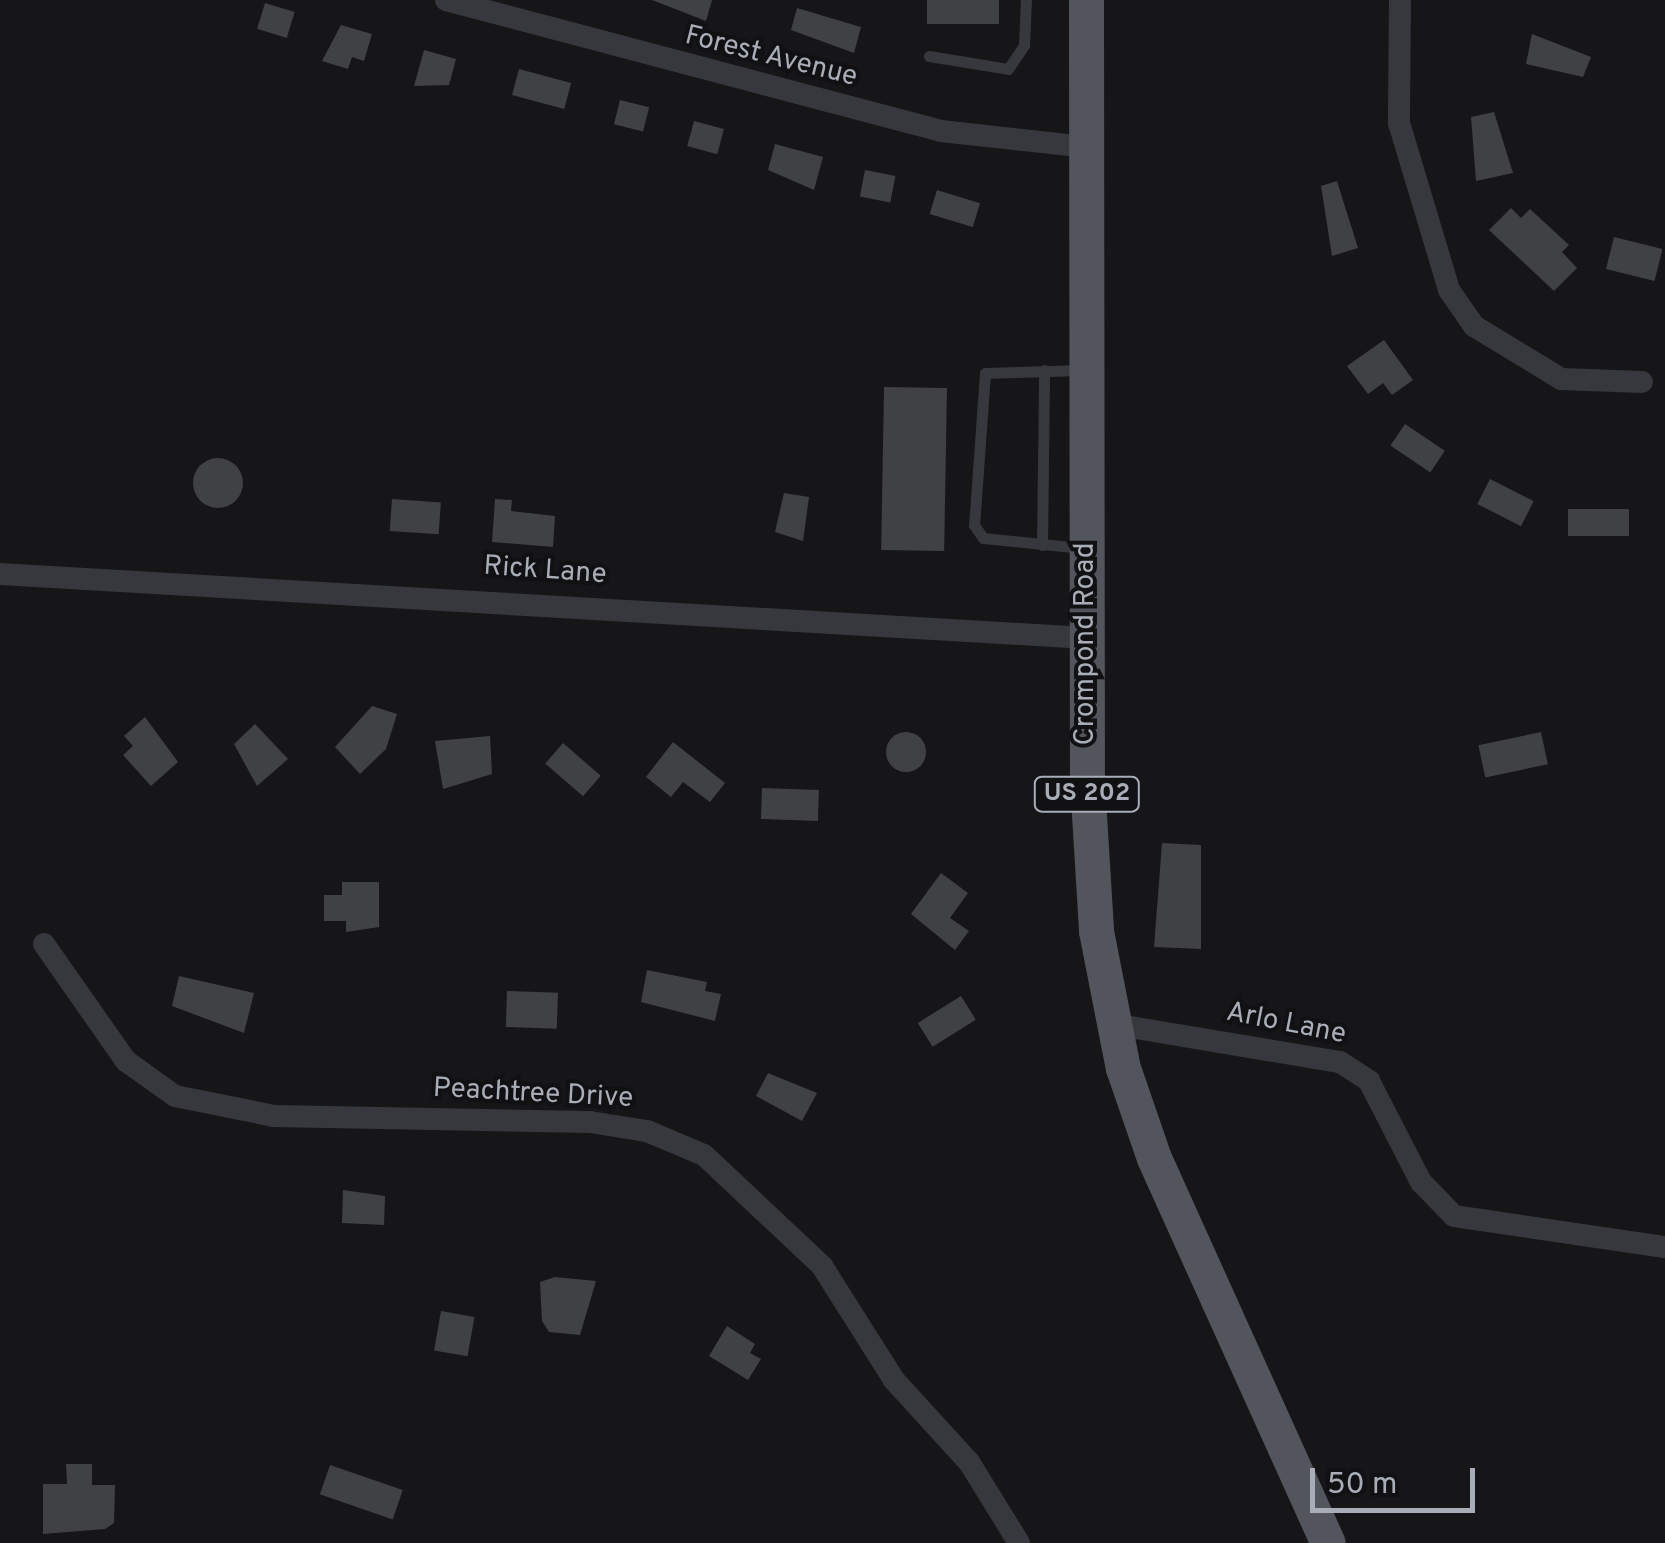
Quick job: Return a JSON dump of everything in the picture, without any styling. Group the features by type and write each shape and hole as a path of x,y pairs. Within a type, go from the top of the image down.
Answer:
{"main road":[{"name":"Crompond Road","path":"1086,0 1086,638 1092,883 1112,1024 1154,1158 1328,1543"}],"street":[{"name":"Forest Avenue","path":"446,0 941,131 1085,147"},
{"path":"1400,0 1399,122 1449,290 1474,326 1562,380 1642,382"},
{"name":"Rick Lane","path":"0,574 1086,638"},
{"name":"Peachtree Drive","path":"44,944 126,1061 175,1096 274,1116 590,1122 647,1130 704,1155 761,1199 822,1266 894,1380 969,1462 1018,1543"},
{"name":"Arlo Lane","path":"1112,1024 1340,1062 1369,1082 1422,1182 1454,1216 1665,1247"}],"lane":[{"path":"929,56 1008,69 1024,45 1026,0"},
{"path":"1086,370 994,370 979,384 974,525 982,538 1086,549"},
{"path":"1042,545 1044,370"}],"building":[{"path":"652,0 712,0 706,21"},
{"path":"927,0 999,0 999,24 927,24"},
{"path":"265,3 295,12 287,38 257,29"},
{"path":"797,8 861,27 854,53 791,30"},
{"path":"341,25 372,34 364,61 352,57 348,69 322,61"},
{"path":"1532,34 1591,57 1583,77 1526,64"},
{"path":"424,50 456,59 449,85 414,86"},
{"path":"519,69 571,83 564,109 512,95"},
{"path":"620,100 649,107 643,132 614,124"},
{"path":"1494,112 1513,173 1476,181 1471,117"},
{"path":"694,121 724,129 717,154 687,146"},
{"path":"775,144 823,157 814,190 768,170"},
{"path":"865,170 895,176 890,202 860,197"},
{"path":"1337,181 1358,248 1332,256 1321,186"},
{"path":"937,190 980,203 973,227 930,214"},
{"path":"1511,208 1521,218 1530,209 1569,245 1562,252 1577,268 1554,291 1489,230"},
{"path":"1614,237 1663,249 1655,281 1606,269"},
{"path":"1384,340 1413,380 1392,395 1383,383 1368,394 1347,366"},
{"path":"884,387 947,388 944,551 881,550"},
{"path":"1405,424 1445,451 1430,472 1390,446"},
{"path":"218,458 236,465 243,483 236,501 218,508 200,501 193,483 200,465"},
{"path":"1490,479 1534,501 1521,526 1477,504"},
{"path":"784,493 809,497 803,541 775,532"},
{"path":"392,499 441,502 439,534 390,531"},
{"path":"495,499 512,500 511,511 555,516 553,547 492,542"},
{"path":"1568,509 1629,509 1629,536 1568,536"},
{"path":"372,706 397,714 386,749 360,774 335,747"},
{"path":"145,717 178,762 151,786 123,755 133,746 124,736"},
{"path":"255,724 288,759 257,786 234,744"},
{"path":"906,732 920,738 926,752 920,766 906,772 892,766 886,752 892,738"},
{"path":"1541,732 1548,764 1485,778 1478,745"},
{"path":"490,736 492,774 443,789 435,741"},
{"path":"673,742 725,783 710,802 683,782 671,797 646,777"},
{"path":"563,743 601,776 583,796 545,763"},
{"path":"762,788 819,790 818,821 761,819"},
{"path":"1162,843 1201,845 1201,949 1154,947"},
{"path":"941,873 968,893 950,918 969,931 955,950 911,914"},
{"path":"342,882 379,882 379,927 346,932 346,921 324,921 324,895 342,895"},
{"path":"647,970 707,982 705,991 721,994 715,1021 641,1002"},
{"path":"179,976 254,993 244,1033 172,1006"},
{"path":"507,991 558,993 557,1029 506,1027"},
{"path":"961,996 976,1020 933,1047 918,1023"},
{"path":"768,1073 817,1093 802,1121 756,1096"},
{"path":"343,1190 385,1196 384,1225 342,1223"},
{"path":"555,1277 596,1281 580,1335 549,1332 542,1321 540,1282"},
{"path":"441,1311 474,1317 468,1356 434,1350"},
{"path":"727,1326 755,1344 750,1353 761,1359 748,1380 709,1356"},
{"path":"66,1464 92,1464 92,1485 115,1485 114,1523 105,1529 43,1534 43,1484 67,1484"},
{"path":"330,1465 403,1490 393,1519 320,1494"}]}
